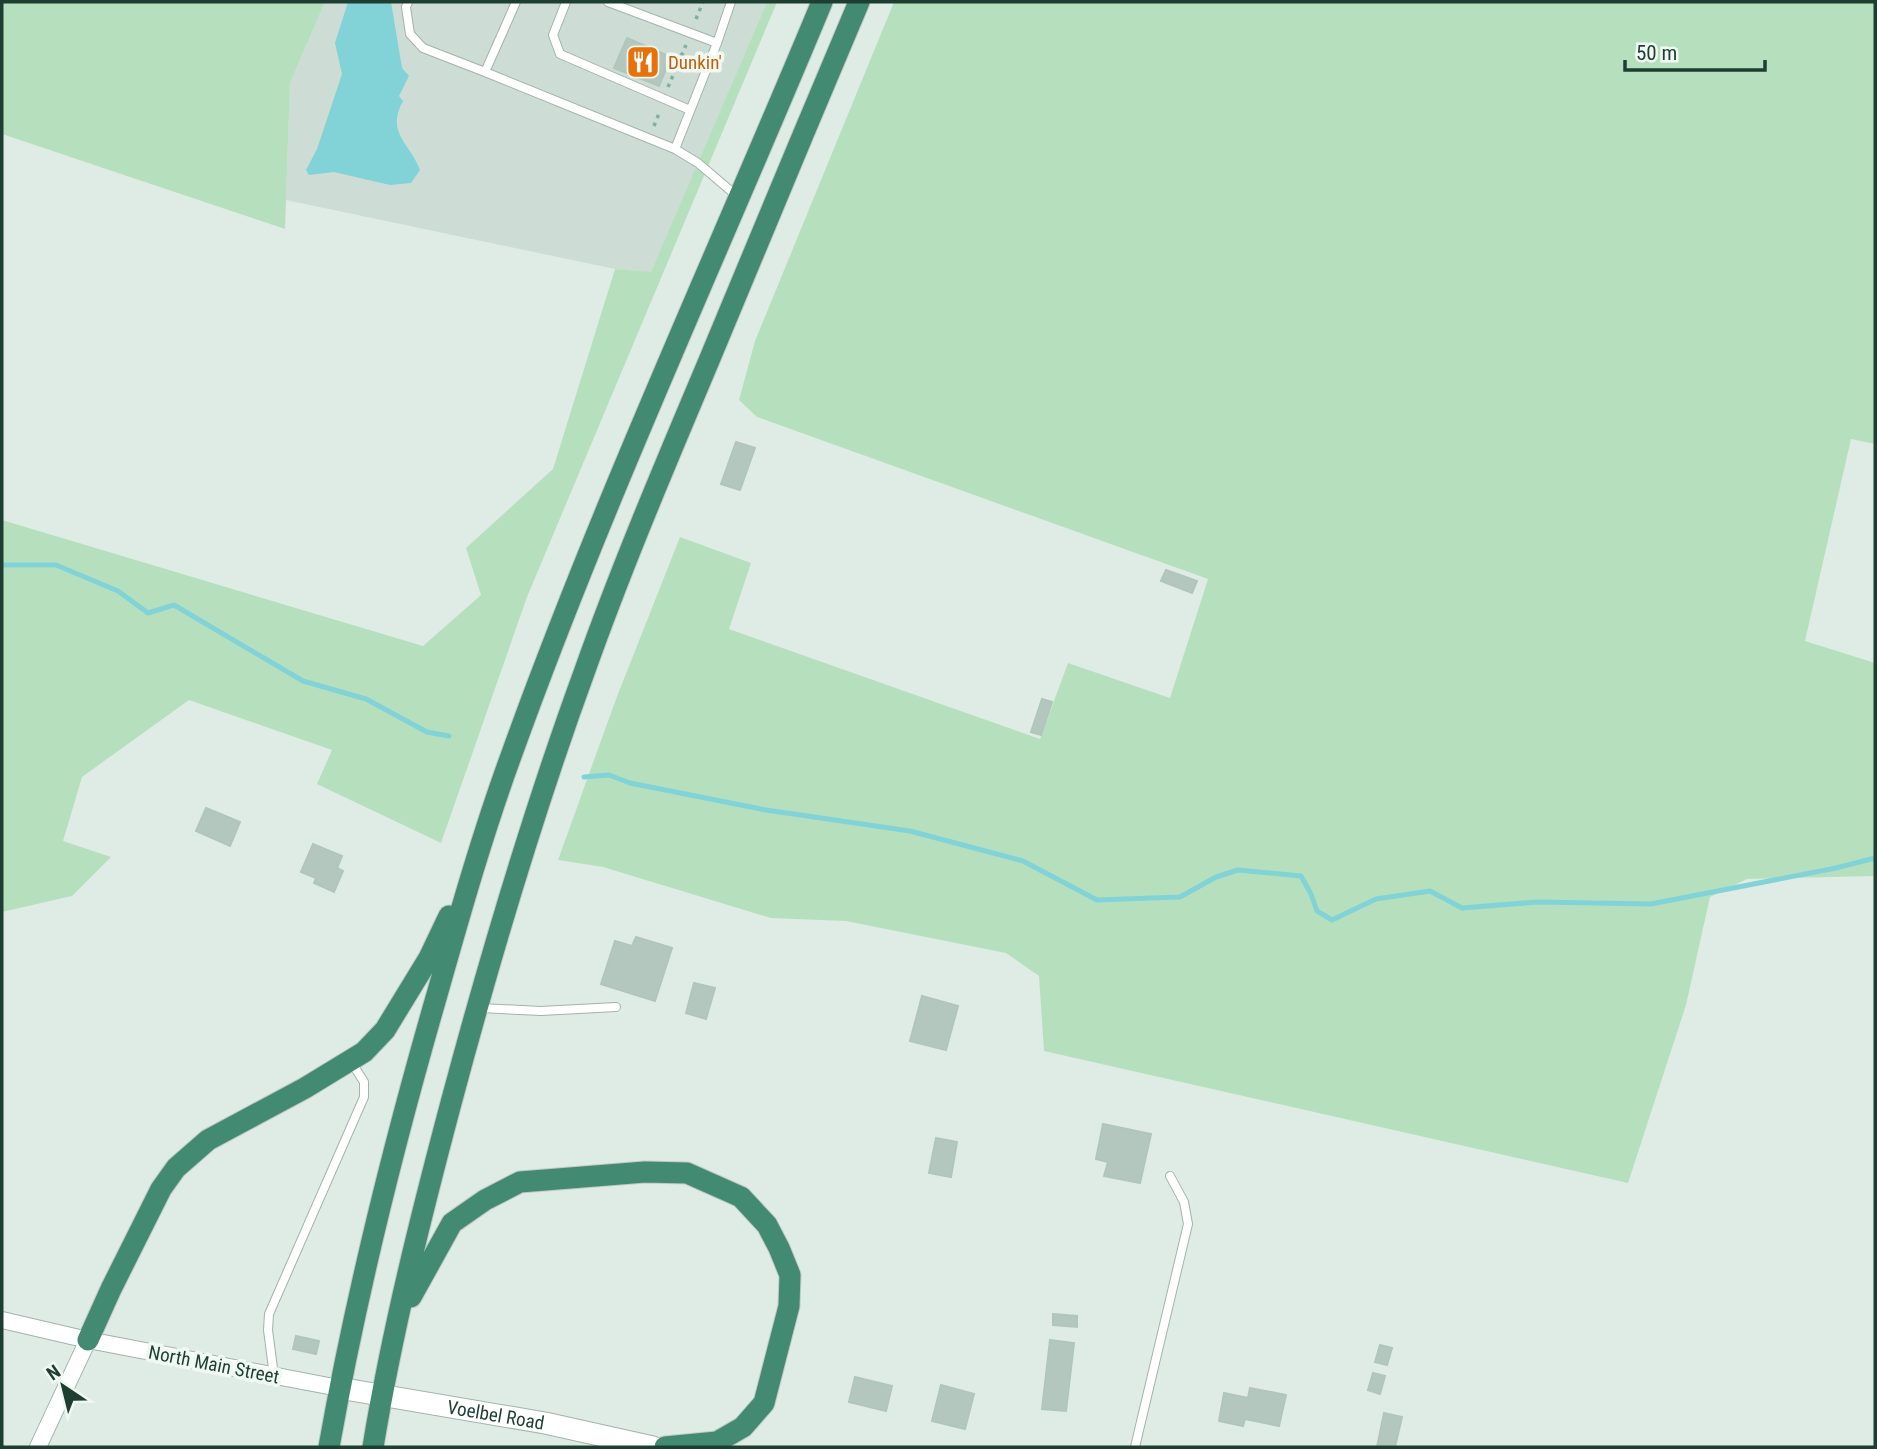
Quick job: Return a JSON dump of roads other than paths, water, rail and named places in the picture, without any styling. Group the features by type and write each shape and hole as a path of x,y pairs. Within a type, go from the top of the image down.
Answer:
{"highway":[{"path":"329,1447 367,1257 401,1119 509,761 585,562 822,2"},
{"path":"373,1447 421,1217 477,1007 558,745 615,590 859,2"},
{"path":"88,1340 161,1189 176,1168 208,1140 351,1061 385,1030 429,958 479,855"},
{"path":"400,1317 452,1223 485,1200 520,1182 645,1172 687,1173 732,1192 741,1197 767,1225 790,1275 789,1306 779,1349 764,1403 743,1427 717,1442 665,1447"}],"street":[{"name":"North Main Street","path":"2,1320 88,1340 339,1388"},
{"path":"38,1447 88,1340"},
{"name":"Voelbel Road","path":"339,1388 545,1423 653,1447"}],"lane":[{"path":"408,2 406,7 410,34 423,48 675,149 698,163 740,199"},
{"path":"485,72 516,2"},
{"path":"566,2 553,35 560,54 690,110"},
{"path":"608,2 718,43"},
{"path":"675,149 718,43 731,2"},
{"path":"477,1007 541,1011 615,1007"},
{"path":"274,1376 268,1330 270,1314 364,1097 364,1082 351,1061"},
{"path":"1135,1447 1188,1224 1184,1202 1170,1176"}],"water":[{"path":"348,2 391,2 402,68 409,76 399,96 403,101 398,112 398,130 420,170 411,183 390,185 334,172 309,175 306,170 317,149 342,74 335,43"}],"waterway":[{"path":"2,565 56,565 118,591 148,613 174,605 303,681 366,699 427,732 449,736"},
{"path":"584,777 609,775 630,783 766,810 910,831 1023,861 1097,900 1180,897 1216,877 1238,870 1301,876 1317,911 1332,920 1376,899 1430,891 1462,908 1537,902 1651,904 1875,858"}],"place":[{"name":"Dunkin'","path":"643,62"}]}
